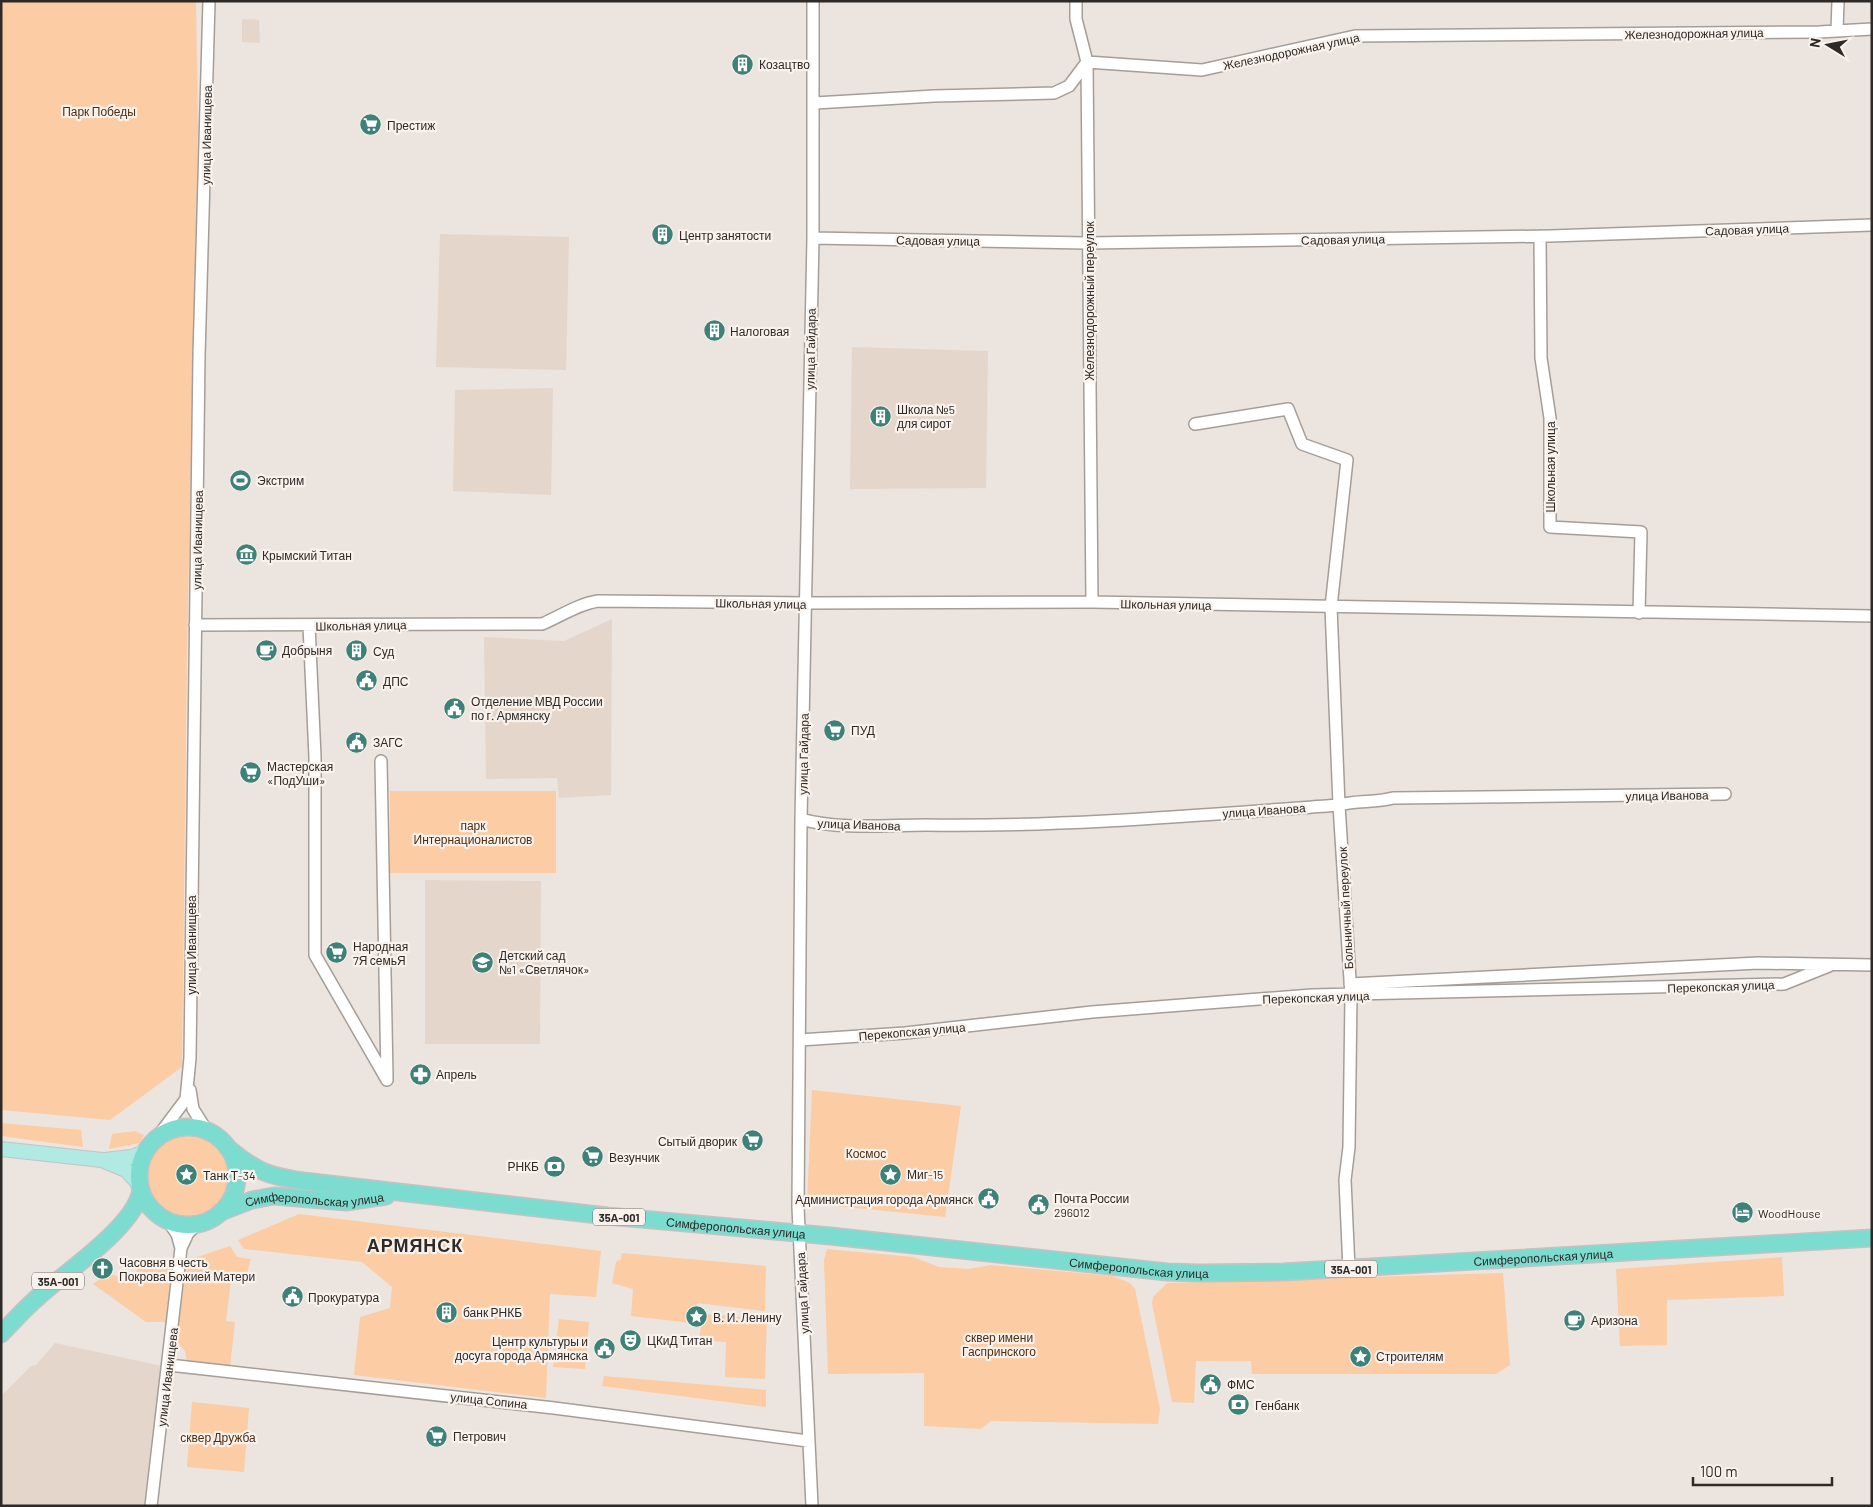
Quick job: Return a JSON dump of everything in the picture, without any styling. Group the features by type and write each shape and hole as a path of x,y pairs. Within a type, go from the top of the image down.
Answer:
{"highway":[{"name":"35А-001","path":"1,1334 37,1298 117,1230 136,1207 140,1188 139,1174 146,1152 156,1139 168,1132 181,1128 194,1128 207,1131 228,1148"},
{"name":"Симферопольская улица","path":"228,1148 252,1168 275,1177 608,1216 798,1233 1167,1272 1269,1273 1872,1238"},
{"path":"221,1212 233,1194 236,1183 234,1159 228,1148"},
{"path":"140,1188 149,1206 165,1220"},
{"name":"Симферопольская улица","path":"221,1212 252,1200 274,1196 346,1202 409,1194"},
{"name":"35А-001","path":"117,1230 143,1219 165,1220 178,1224 198,1224 210,1220 221,1212"}],"main road":[{"path":"1,1149 102,1160 131,1157 146,1152"},
{"path":"102,1160 126,1170 140,1188"}],"street":[{"name":"улица Иванищева","path":"156,1139 186,1099 188,1078 199,356 209,1"},
{"name":"улица Гайдара","path":"812,1506 802,1278 798,1233 801,819 813,238 813,1"},
{"name":"Железнодорожный переулок","path":"1076,1 1076,19 1087,62 1090,191 1087,243 1092,602"},
{"path":"1837,31 1838,1"},
{"name":"Железнодорожная улица","path":"1087,62 1202,70 1355,36 1837,31 1872,29"},
{"path":"814,103 934,96 1054,93 1069,86 1087,62"},
{"name":"Садовая улица","path":"813,238 1087,243 1540,236 1872,225"},
{"name":"Школьная улица","path":"1540,236 1542,358 1550,418 1550,527 1641,532 1639,613"},
{"path":"1196,424 1288,409 1302,444 1347,460 1331,607"},
{"name":"Школьная улица","path":"195,625 542,624 586,603 598,600 806,603 946,601 1092,602 1872,616"},
{"name":"Больничный переулок","path":"1331,607 1339,805 1350,990 1348,1147 1345,1180 1349,1269"},
{"path":"309,625 315,757 315,955 387,1080 381,761"},
{"name":"улица Иванова","path":"801,819 812,822 861,825 1002,826 1339,805 1356,800 1375,802 1393,798 1726,794"},
{"name":"Перекопская улица","path":"800,1040 905,1032 1092,1012 1312,995 1350,990 1758,963 1829,966 1872,965"},
{"name":"Перекопская улица","path":"1350,990 1784,984 1829,966"},
{"name":"улица Иванищева","path":"188,1078 193,1110 207,1131"},
{"name":"улица Иванищева","path":"165,1220 177,1234 181,1248"},
{"name":"улица Иванищева","path":"151,1506 169,1365 181,1248 188,1232 198,1224"},
{"name":"улица Сопина","path":"169,1365 554,1408 808,1441"}],"shaded area":[{"path":"242,19 259,20 260,43 242,42"},
{"path":"440,234 569,237 566,370 436,367"},
{"path":"852,347 988,351 986,488 850,489"},
{"path":"553,388 551,495 453,491 455,390"},
{"path":"612,619 611,795 559,798 557,778 486,779 484,637 564,641"},
{"name":"Детский сад №1 «Светлячок»","path":"425,880 541,881 540,1044 425,1044"},
{"path":"55,1343 162,1366 144,1506 1,1506 1,1396 31,1366 36,1365"}],"green space":[{"name":"Парк Победы","path":"1,1 196,1 198,129 187,652 182,1067 110,1120 1,1110"},
{"name":"парк Интернационалистов","path":"390,791 556,791 556,873 390,873"},
{"name":"Космос","path":"812,1090 961,1106 945,1217 807,1203"},
{"path":"1,1123 81,1130 83,1147 1,1136"},
{"path":"135,1131 144,1135 140,1143 109,1149 112,1134"},
{"path":"179,1136 195,1136 210,1143 221,1154 228,1169 225,1193 216,1206 195,1218 179,1218 164,1211 153,1200 146,1185 146,1169 153,1154 164,1143"},
{"path":"299,1214 601,1251 596,1297 550,1294 546,1398 354,1375 360,1317 390,1308 392,1287 362,1262 244,1249 238,1240"},
{"path":"230,1246 237,1257 251,1259 245,1280 231,1281 226,1321 235,1322 230,1367 187,1362 185,1351 176,1340 185,1261"},
{"name":"сквер имени Гаспринского","path":"827,1249 913,1257 939,1267 969,1269 991,1265 1113,1276 1130,1283 1135,1289 1160,1409 1158,1424 991,1421 981,1429 924,1426 924,1373 828,1374 824,1260"},
{"path":"622,1253 766,1266 765,1311 697,1303 691,1323 631,1316 633,1289 612,1283 616,1262 621,1259"},
{"path":"1782,1257 1784,1296 1667,1300 1667,1345 1620,1346 1616,1269"},
{"path":"140,1263 172,1268 166,1322 146,1322 93,1284 108,1273 132,1281"},
{"path":"1503,1273 1510,1365 1496,1374 1252,1374 1251,1361 1196,1361 1194,1403 1172,1402 1152,1303 1153,1297 1167,1283"},
{"path":"703,1314 767,1319 765,1379 725,1377 726,1342 699,1340"},
{"path":"559,1319 589,1322 585,1369 553,1367"},
{"path":"604,1376 766,1390 766,1407 602,1386"},
{"name":"сквер Дружба","path":"192,1402 249,1408 244,1472 187,1467"}],"place":[{"name":"Козацтво","path":"743,64"},
{"name":"Престиж","path":"371,125"},
{"name":"Центр занятости","path":"663,235"},
{"name":"Налоговая","path":"714,331"},
{"name":"Школа №5 для сирот","path":"881,416"},
{"name":"Экстрим","path":"241,480"},
{"name":"Крымский Титан","path":"246,555"},
{"name":"Добрыня","path":"266,650"},
{"name":"Суд","path":"357,651"},
{"name":"ДПС","path":"367,681"},
{"name":"Отделение МВД России по г. Армянску","path":"455,708"},
{"name":"ПУД","path":"835,730"},
{"name":"ЗАГС","path":"357,742"},
{"name":"Мастерская «ПодУши»","path":"251,773"},
{"name":"Народная 7Я семьЯ","path":"337,953"},
{"name":"Детский сад №1 «Светлячок»","path":"483,962"},
{"name":"Апрель","path":"420,1074"},
{"name":"Сытый дворик","path":"753,1141"},
{"name":"Везунчик","path":"593,1157"},
{"name":"РНКБ","path":"555,1166"},
{"name":"Миг-15","path":"891,1174"},
{"name":"Танк Т-34","path":"187,1175"},
{"name":"Администрация города Армянск","path":"989,1199"},
{"name":"Почта России 296012","path":"1038,1205"},
{"name":"WoodHouse","path":"1742,1213"},
{"name":"Часовня в честь Покрова Божией Матери","path":"103,1269"},
{"name":"Прокуратура","path":"292,1297"},
{"name":"банк РНКБ","path":"447,1312"},
{"name":"В. И. Ленину","path":"697,1317"},
{"name":"Аризона","path":"1575,1320"},
{"name":"ЦКиД Титан","path":"631,1340"},
{"name":"Центр культуры и досуга города Армянска","path":"604,1348"},
{"name":"Строителям","path":"1360,1356"},
{"name":"ФМС","path":"1211,1384"},
{"name":"Генбанк","path":"1239,1405"},
{"name":"Петрович","path":"437,1436"}],"district":[{"name":"АРМЯНСК","path":"415,1245"}]}
